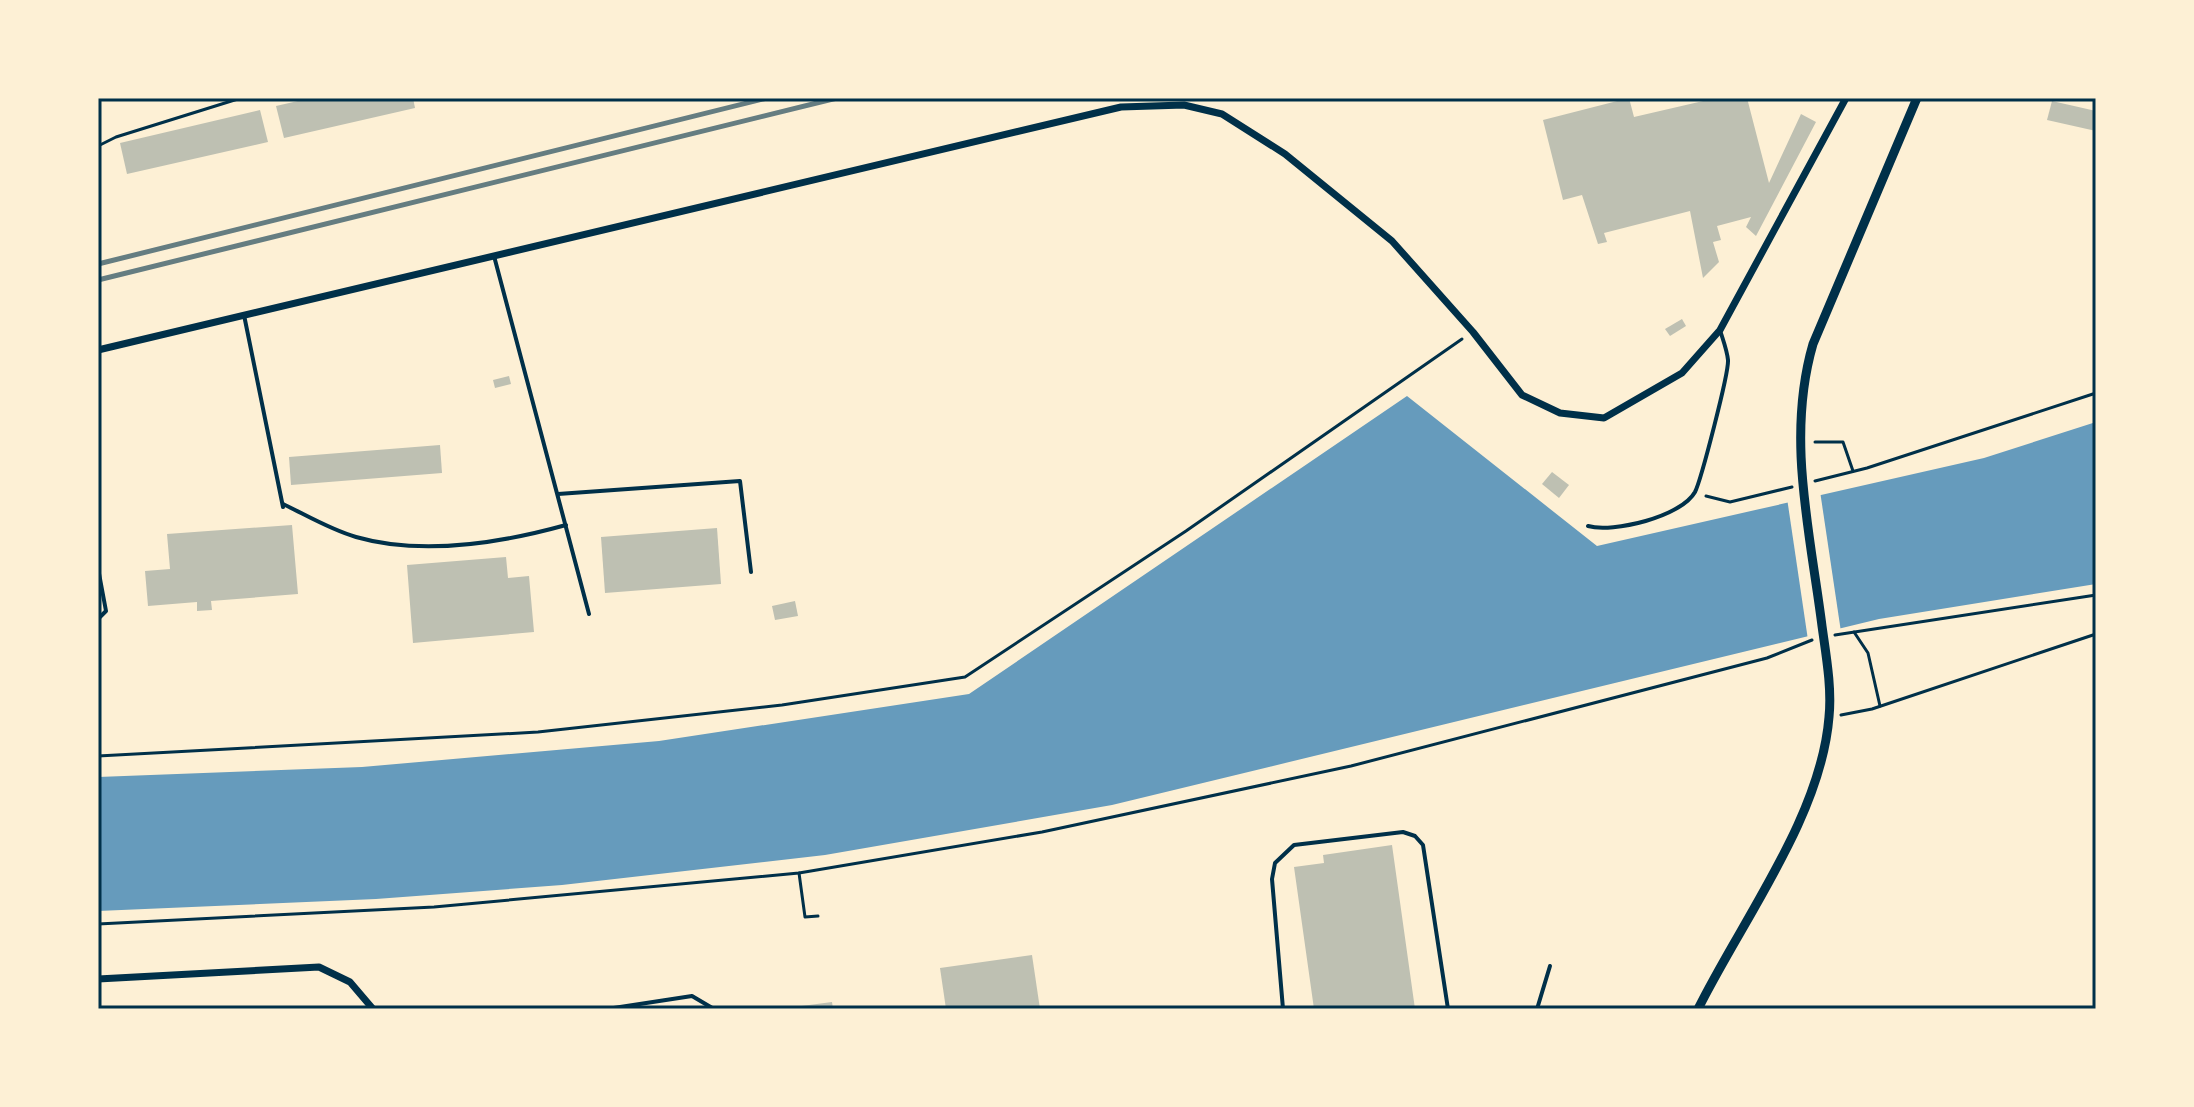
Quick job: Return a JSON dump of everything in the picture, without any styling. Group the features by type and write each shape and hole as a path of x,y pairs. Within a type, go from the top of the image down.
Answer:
{"street":[{"path":"98,350 1121,107 1184,105 1222,114 1285,154 1392,241 1473,332 1522,395 1560,413 1604,418 1682,373 1720,330 1846,98"},
{"path":"1698,1009 1792,833 1818,772 1829,716 1826,656 1800,444 1802,382 1813,344 1917,98"},
{"path":"98,979 319,967 350,982 373,1009"}],"lane":[{"path":"494,256 589,614"},
{"path":"244,315 283,506 353,536 407,547 526,537 566,525"},
{"path":"1588,526 1603,530 1639,523 1676,509 1695,493 1728,362 1720,330"},
{"path":"557,494 740,481 751,572"},
{"path":"98,568 106,611 98,619"},
{"path":"1283,1009 1272,879 1275,863 1283,852 1294,845 1403,832 1415,836 1423,845 1448,1009"},
{"path":"1537,1009 1550,966"},
{"path":"607,1009 692,996 714,1009"}],"path":[{"path":"98,146 116,137 241,98"},
{"path":"98,756 538,732 782,705 965,677 1186,531 1473,332"},
{"path":"1804,478 1853,471 2096,393"},
{"path":"1800,444 1839,439 1845,445 1853,471"},
{"path":"1695,493 1730,502 1791,487"},
{"path":"1829,637 2096,595"},
{"path":"1854,631 1868,653 1880,706"},
{"path":"1829,716 1880,706 2096,634"},
{"path":"98,924 434,907 799,873 1042,832 1351,766 1767,658 1816,639"},
{"path":"799,873 805,917 818,916"}],"water":[{"path":"1407,396 1597,546 1984,458 2096,422 2096,584 1879,619 1112,805 825,855 562,885 376,899 98,911 98,777 362,767 659,741 969,694"}],"pier":[{"path":"1820,491 1841,632 1808,640 1787,498"}],"building":[{"path":"311,98 413,98 415,108 284,138 276,106"},
{"path":"1629,98 1634,117 1716,98 1747,98 1769,183 1801,114 1816,122 1756,236 1746,227 1751,217 1717,226 1721,240 1713,242 1719,262 1703,278 1690,211 1604,233 1607,242 1598,244 1582,195 1563,200 1543,120"},
{"path":"2052,101 2096,111 2096,131 2047,120"},
{"path":"260,110 268,142 127,174 120,143"},
{"path":"1682,319 1686,326 1670,336 1665,329"},
{"path":"509,376 511,384 495,388 493,380"},
{"path":"440,445 442,473 291,485 289,457"},
{"path":"1552,472 1569,485 1559,498 1542,484"},
{"path":"292,525 298,594 211,601 212,610 197,611 197,602 148,606 145,571 170,569 167,534"},
{"path":"717,528 721,584 605,593 601,537"},
{"path":"506,557 508,578 529,576 534,632 413,643 407,565"},
{"path":"795,601 798,616 775,620 772,606"},
{"path":"1392,845 1415,1009 1314,1009 1294,867 1324,863 1323,855"},
{"path":"1032,955 1040,1009 946,1009 940,968"},
{"path":"832,1002 833,1009 794,1009 794,1007"}],"railway":[{"path":"98,264 767,98"},
{"path":"98,280 837,98"}]}
